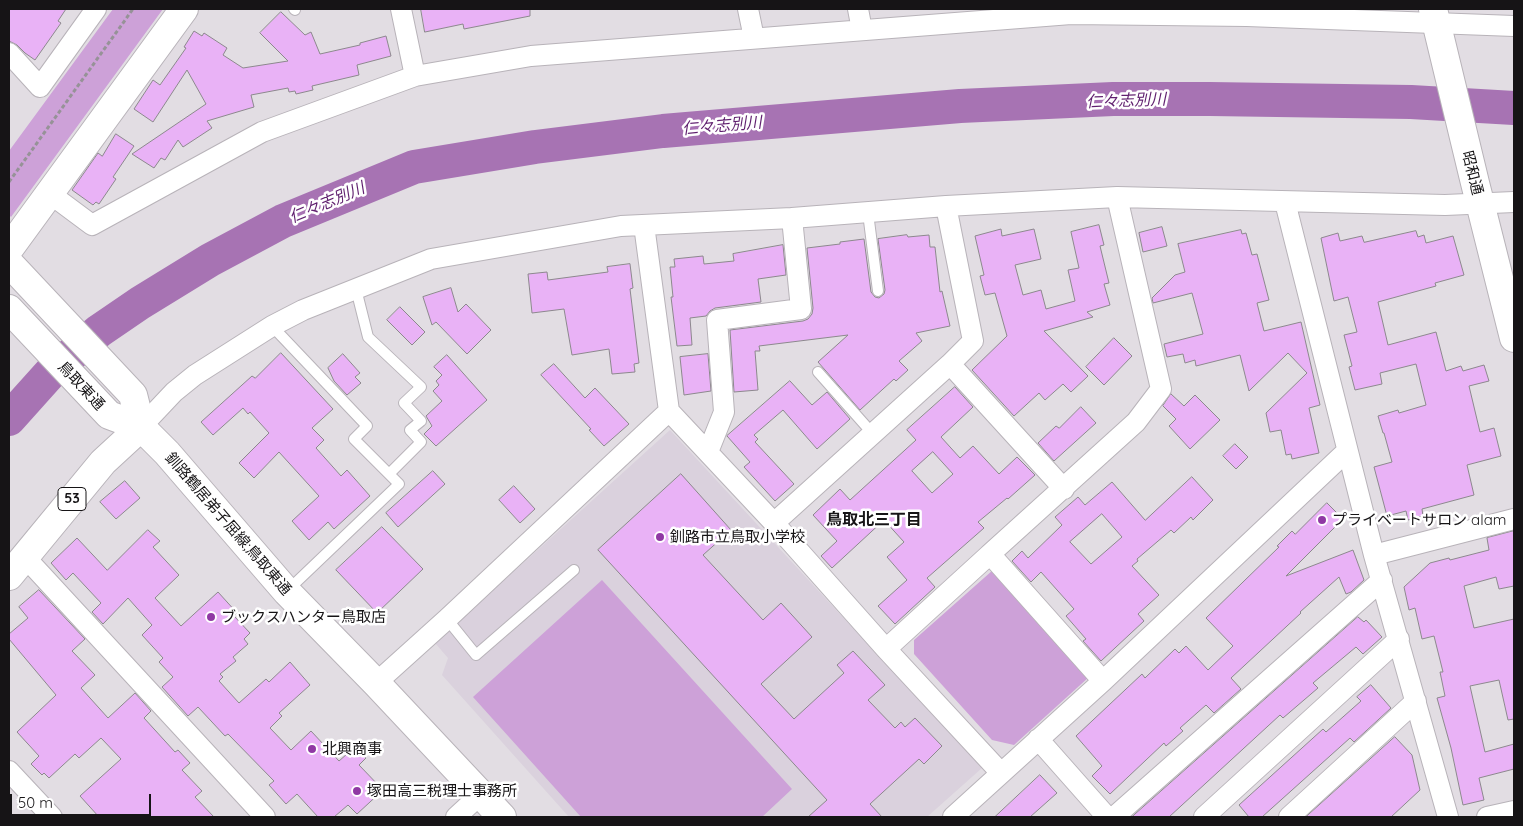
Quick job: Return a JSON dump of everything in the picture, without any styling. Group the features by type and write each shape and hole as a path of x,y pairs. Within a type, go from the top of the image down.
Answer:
{"street":[{"path":"9,53 40,87 96,9"},
{"path":"9,249 184,9"},
{"path":"401,9 415,76"},
{"path":"748,9 754,38"},
{"path":"858,9 862,30"},
{"path":"49,193 92,225 262,132 415,76 531,56 862,30 1071,11 1247,12 1403,21 1436,25 1514,26"},
{"name":"昭和通","path":"1436,25 1514,338"},
{"path":"141,427 174,392 195,375 272,326 303,310 431,259 621,226 792,218 946,206 1117,197 1445,205 1477,193 1514,202"},
{"path":"886,649 1136,422 1161,389 1117,197"},
{"path":"1285,202 1374,554 1448,817"},
{"path":"774,523 973,341 946,206"},
{"path":"708,452 724,412 717,320 801,309 792,218"},
{"path":"644,225 669,411 774,523 886,649 1001,773"},
{"path":"9,263 133,395 141,427"},
{"name":"鳥取東通","path":"9,310 109,416 141,427"},
{"path":"950,364 1064,489"},
{"path":"376,682 447,619 669,411"},
{"name":"53","path":"16,566 103,462 141,427"},
{"name":"釧路鶴居弟子屈線;鳥取東通","path":"141,427 167,453 287,592 376,682 502,817"},
{"path":"953,817 1102,681 1347,451"},
{"path":"1374,554 1514,519"},
{"path":"990,554 1102,681"},
{"path":"16,566 265,817"},
{"path":"1114,817 1382,580"},
{"path":"1204,817 1399,639"},
{"path":"1289,817 1416,701"},
{"path":"1038,739 1107,817"},
{"path":"9,771 52,817"},
{"path":"456,817 481,794"},
{"path":"1487,817 1514,811"}],"lane":[{"path":"868,212 878,291"},
{"path":"356,289 368,337 421,387 404,403 421,421 410,430 421,442 389,474"},
{"path":"272,326 368,426 354,439 399,484 287,592"},
{"path":"818,372 873,434"},
{"path":"447,619 476,655 574,570"}],"path":[{"path":"9,182 133,9"}],"shaded area":[{"path":"113,9 163,9 11,217 9,215 9,151"},
{"name":"釧路市立鳥取小学校","path":"670,430 982,768 927,817 569,817 442,675 448,658 435,643"},
{"path":"993,570 1089,677 1014,745 992,740 914,654 914,640"},
{"path":"602,580 792,789 762,817 581,817 473,697"}],"building":[{"path":"9,9 66,9 58,21 61,23 35,60 9,41"},
{"path":"421,9 530,9 530,16 464,29 463,24 425,32"},
{"path":"281,12 305,35 311,32 320,54 360,45 360,43 386,36 391,56 357,65 359,75 312,86 313,90 296,94 295,91 289,92 288,88 251,95 254,107 207,121 212,128 183,147 178,140 165,160 161,158 154,168 132,154 206,104 187,70 153,122 134,109 153,80 160,85 186,48 184,47 194,31 202,36 204,33 227,48 223,55 243,68 288,61 260,33"},
{"path":"116,134 134,146 113,177 116,179 99,204 96,202 93,205 72,190 98,153 102,156"},
{"path":"1099,225 1104,245 1100,246 1109,283 1104,284 1110,305 1087,312 1093,317 1044,331 1088,376 1071,392 1063,384 1045,400 1039,393 1014,416 972,370 1007,336 995,293 985,295 980,276 984,275 975,236 1001,229 1002,236 1034,229 1041,259 1015,265 1023,295 1041,290 1046,309 1075,301 1068,270 1079,268 1071,232"},
{"path":"1162,227 1167,246 1143,252 1139,233"},
{"path":"1241,230 1242,234 1246,233 1252,255 1257,254 1269,300 1257,303 1264,331 1301,322 1320,405 1309,408 1319,453 1292,459 1291,454 1286,455 1281,430 1270,432 1266,413 1307,373 1288,353 1249,391 1240,355 1196,366 1195,360 1185,363 1183,354 1167,357 1164,344 1203,334 1192,293 1153,303 1152,298 1175,275 1185,272 1178,244"},
{"path":"1416,231 1418,237 1424,235 1426,243 1453,236 1464,275 1435,283 1436,286 1378,302 1388,345 1436,332 1446,371 1461,366 1463,371 1484,365 1489,381 1469,386 1480,432 1494,428 1501,456 1467,465 1474,495 1422,509 1423,516 1408,520 1406,511 1387,516 1374,467 1392,462 1378,416 1398,410 1399,413 1426,405 1416,364 1380,373 1382,384 1355,390 1349,367 1352,366 1344,335 1357,332 1348,297 1334,301 1321,238 1338,233 1340,241 1362,236 1364,242"},
{"path":"907,235 908,237 929,235 930,247 935,247 940,292 942,291 950,326 916,333 922,341 899,361 908,370 896,381 894,379 860,410 818,362 848,335 759,346 760,351 755,351 758,390 734,392 730,330 803,321 812,314 807,248 864,239 871,292 875,297 879,298 884,294 885,290 878,239"},
{"path":"783,245 786,275 758,279 761,302 715,308 706,316 690,318 692,345 677,346 671,297 673,297 670,267 675,267 674,259 703,256 704,264 734,261 733,254"},
{"path":"630,264 633,288 630,289 639,363 634,364 635,372 612,374 609,349 572,355 564,309 532,313 528,274 547,272 548,280 608,272 607,267"},
{"path":"451,288 458,312 466,304 491,330 467,354 436,322 432,325 423,297"},
{"path":"400,307 425,332 412,345 387,320"},
{"path":"1114,338 1132,356 1104,385 1086,367"},
{"path":"281,353 333,409 312,428 324,440 316,448 341,476 347,470 370,496 334,529 328,522 309,540 292,521 319,496 279,452 254,478 239,463 269,433 250,412 248,414 243,408 213,435 201,422 252,376 255,378"},
{"path":"343,354 360,373 355,377 361,383 347,395 334,381 328,368"},
{"path":"708,354 711,391 684,395 680,357"},
{"path":"447,355 487,400 436,446 424,434 432,426 426,416 442,401 433,391 439,385 436,381 442,375 434,367"},
{"path":"554,364 585,398 595,388 629,424 604,446 589,430 591,429 541,375"},
{"path":"790,381 812,405 827,392 850,419 817,449 783,410 754,435 758,439 755,442 794,484 775,501 744,467 750,462 727,436"},
{"path":"955,387 973,407 941,437 960,458 973,446 999,474 1017,457 1035,475 978,522 984,528 927,578 935,587 895,624 878,606 907,580 887,557 904,542 884,520 832,568 821,556 837,541 813,515 840,489 850,500 916,440 907,430","holes":["933,452 953,474 932,493 912,471"]},
{"path":"1171,394 1184,406 1195,395 1220,420 1190,449 1169,426 1176,419 1163,406"},
{"path":"1081,407 1096,423 1054,461 1038,443 1056,426 1059,428"},
{"path":"1235,444 1248,457 1236,469 1223,456"},
{"path":"433,471 445,484 398,527 386,513"},
{"path":"681,474 731,530 703,555 763,620 781,603 812,637 761,684 794,719 844,673 837,665 853,651 885,685 868,700 895,728 901,722 905,727 915,718 942,746 924,764 919,759 870,804 882,817 808,817 827,800 598,550"},
{"path":"1192,477 1213,500 1193,520 1191,517 1174,533 1171,530 1137,559 1138,561 1132,566 1159,595 1138,614 1144,621 1101,661 1083,641 1086,639 1066,616 1074,609 1041,572 1031,582 1012,561 1022,551 1028,558 1062,525 1055,517 1078,497 1085,505 1112,482 1145,520","holes":["1102,514 1122,537 1091,564 1070,542"]},
{"path":"125,481 140,498 116,519 100,502"},
{"path":"514,486 535,509 520,523 499,500"},
{"path":"1327,503 1343,519 1286,576 1353,550 1364,580 1346,594 1339,577 1231,678 1241,689 1214,713 1206,705 1180,728 1183,731 1166,746 1164,743 1110,794 1092,776 1102,766 1076,736 1142,674 1145,678 1175,649 1179,653 1186,646 1208,670 1233,646 1206,618 1279,547 1277,546 1292,531 1295,534"},
{"path":"382,527 423,569 377,613 336,570"},
{"path":"148,530 160,541 153,547 179,575 155,598 181,626 218,592 237,613 234,616 250,633 244,639 248,644 233,657 236,661 220,674 223,677 219,681 239,703 266,679 269,682 290,662 310,685 279,713 282,716 270,728 291,750 311,731 339,761 355,747 366,758 359,765 383,790 357,814 348,805 334,817 318,817 297,794 286,804 269,785 274,781 228,734 225,736 198,707 188,716 162,687 173,677 159,662 163,658 142,635 152,625 128,598 103,624 92,612 101,603 73,573 66,580 51,563 77,538 107,570"},
{"path":"1514,531 1514,586 1499,589 1496,577 1464,586 1474,628 1514,619 1514,719 1508,720 1499,680 1470,686 1485,752 1514,744 1514,769 1479,778 1484,800 1463,805 1451,748 1437,698 1445,696 1440,672 1443,672 1434,636 1422,639 1415,608 1409,610 1404,587 1430,563 1489,550 1487,538"},
{"path":"39,590 85,639 72,651 95,675 81,688 108,718 135,693 151,711 144,718 175,752 178,750 190,763 182,770 202,791 195,797 214,817 99,817 80,796 121,759 101,738 79,758 75,754 49,778 44,773 42,775 31,764 39,756 17,732 56,695 9,639 9,634 28,618 19,607"},
{"path":"1358,617 1364,622 1366,620 1382,637 1363,654 1356,647 1313,683 1318,688 1283,718 1280,715 1169,817 1132,817"},
{"path":"1371,685 1391,708 1354,742 1350,738 1262,817 1249,817 1239,805 1323,729 1326,732 1361,701 1357,697"},
{"path":"1395,737 1412,755 1420,790 1391,817 1306,817"},
{"path":"1040,775 1057,793 1030,817 995,817"}],"waterway":[{"name":"仁々志別川","path":"9,419 52,371 99,331 140,303 210,260 283,221 414,167 535,147 663,131 960,106 1113,99 1210,99 1411,102 1514,108"}],"place":[{"name":"プライベートサロン alam","path":"1322,520"},
{"name":"釧路市立鳥取小学校","path":"660,537"},
{"name":"ブックスハンター鳥取店","path":"211,617"},
{"name":"北興商事","path":"312,749"},
{"name":"塚田高三税理士事務所","path":"357,791"}],"district":[{"name":"鳥取北三丁目","path":"874,520"}]}
